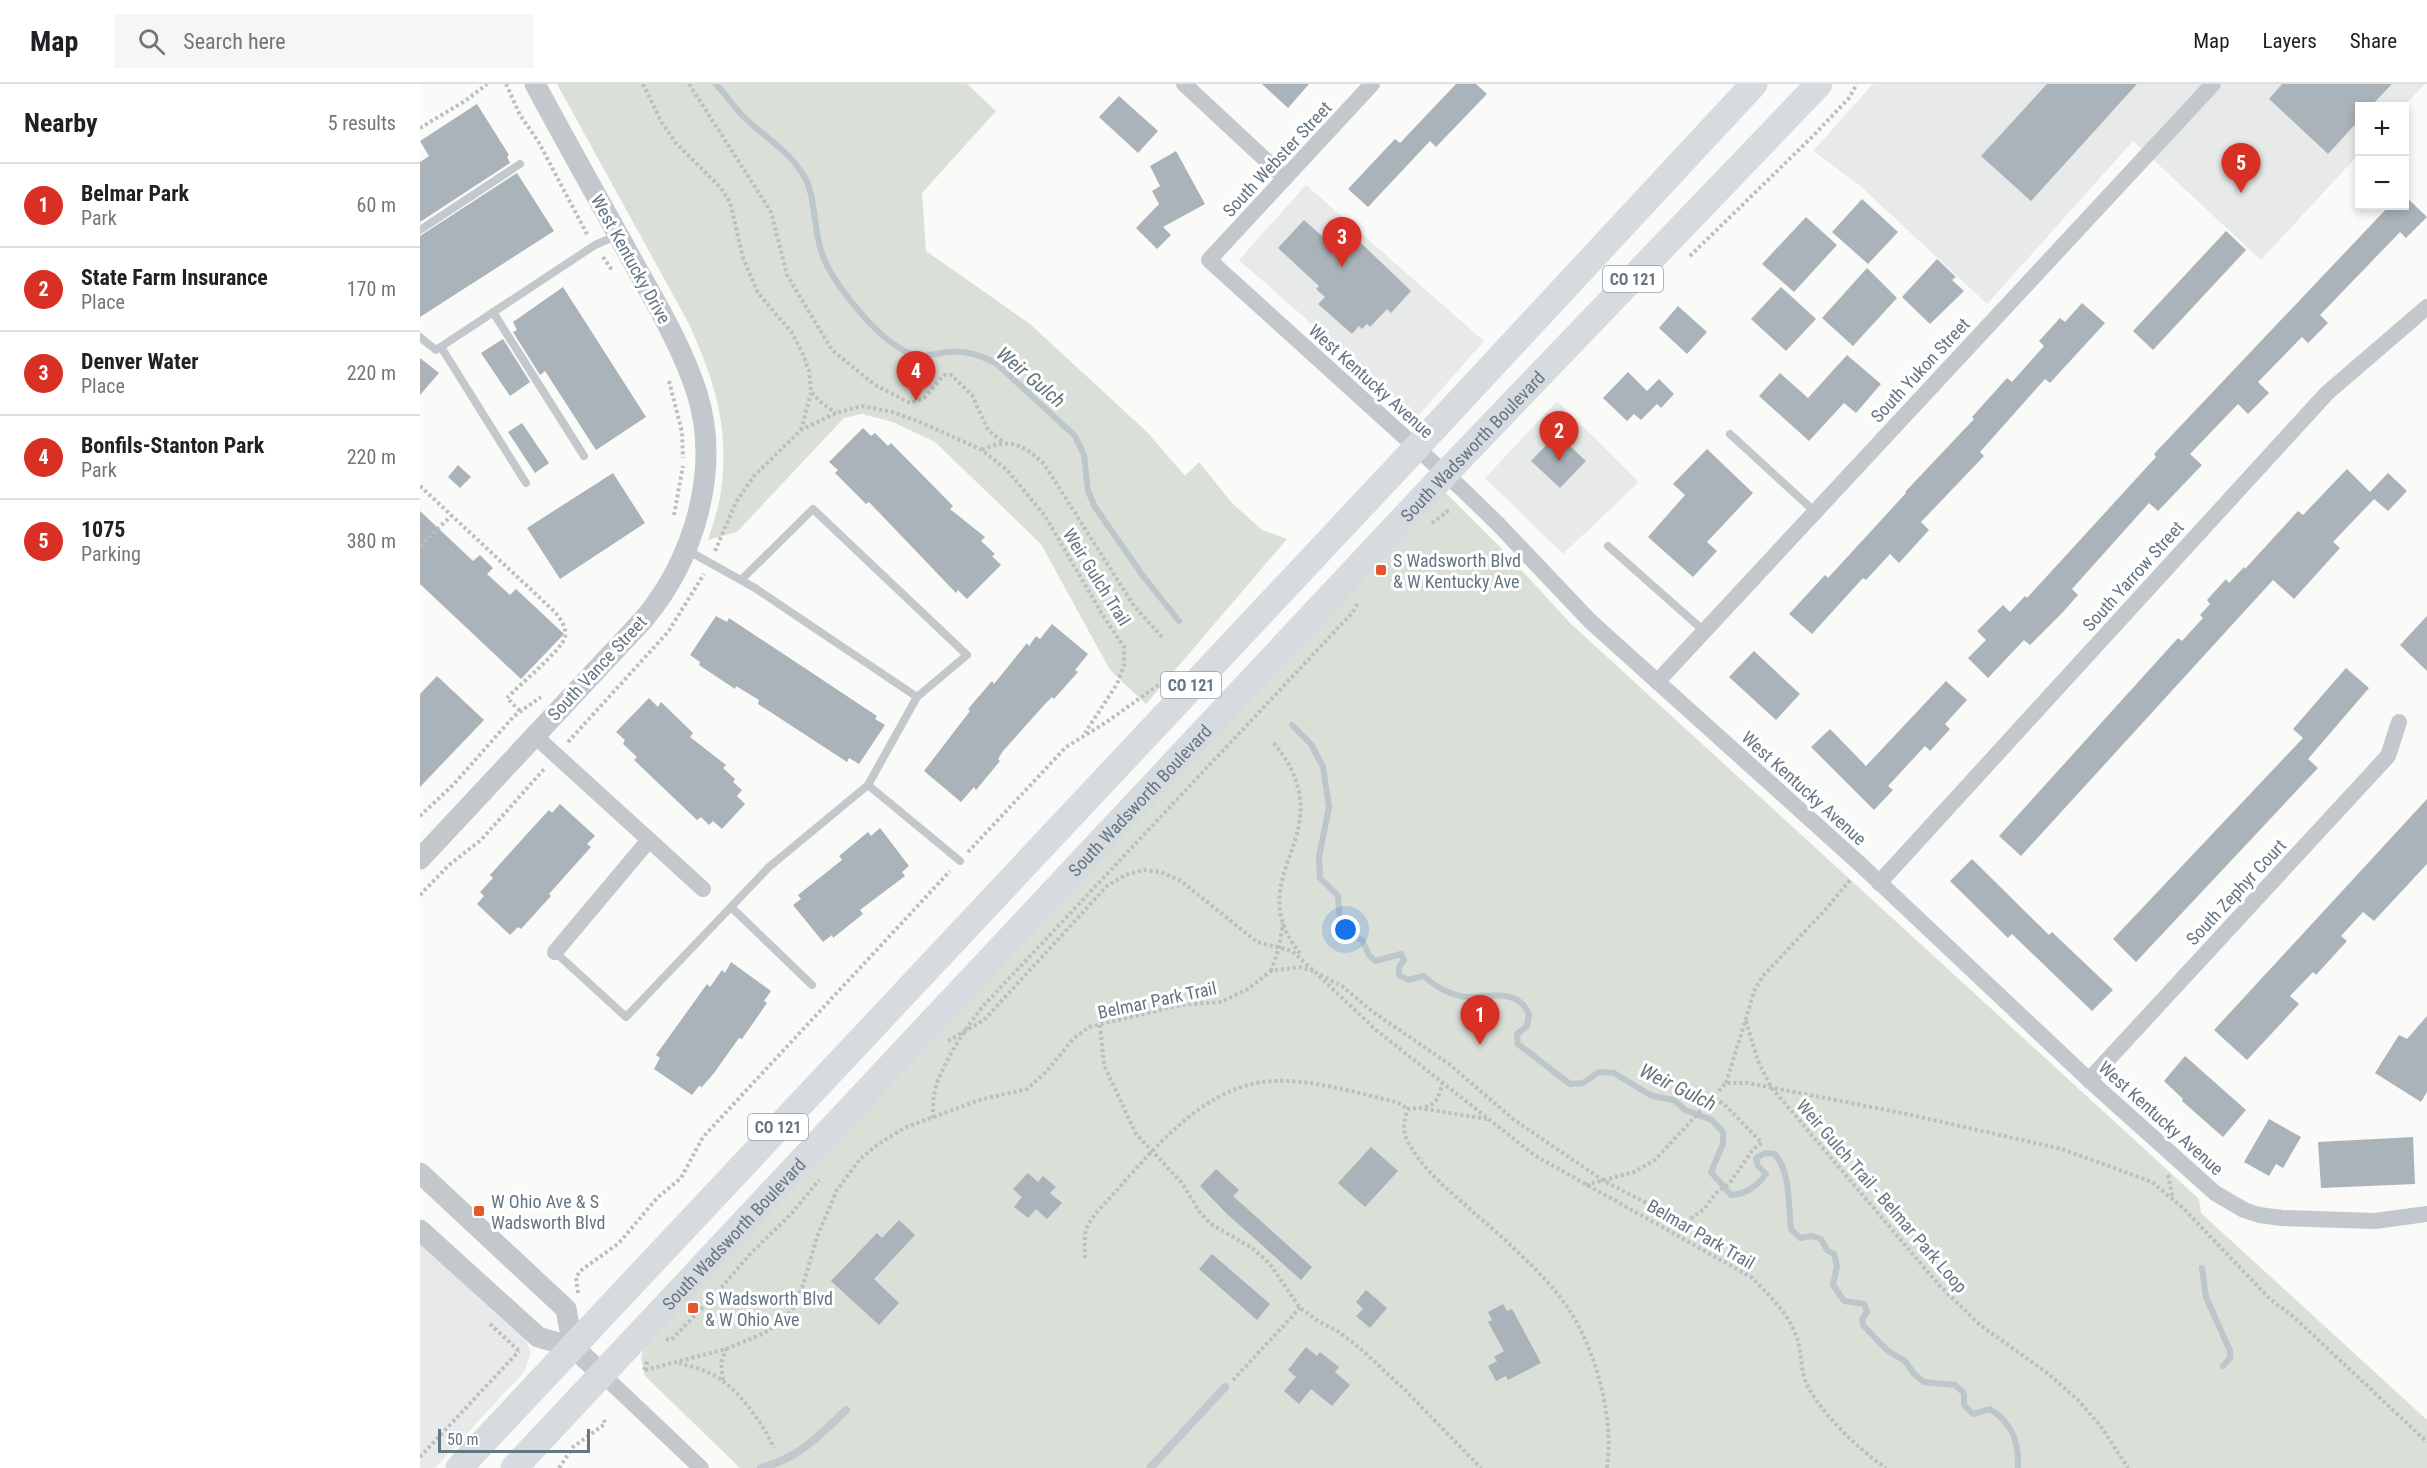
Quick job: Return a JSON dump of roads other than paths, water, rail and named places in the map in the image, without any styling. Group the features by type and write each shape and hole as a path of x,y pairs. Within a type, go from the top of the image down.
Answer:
{"main road":[{"name":"CO 121","path":"459,1468 1416,448 1754,84"},
{"name":"South Wadsworth Boulevard","path":"514,1468 1445,474 1820,84"}],"street":[{"name":"West Kentucky Drive","path":"535,84 684,360 699,402 705,441"},
{"path":"1184,84 1285,178"},
{"name":"South Webster Street","path":"1209,260 1372,84"},
{"name":"South Yukon Street","path":"1657,682 2212,84"},
{"name":"West Kentucky Avenue","path":"1209,260 1498,524 1590,621 1861,865 2089,1080 2204,1184 2244,1210 2282,1218 2375,1221 2427,1214"},
{"name":"South Yarrow Street","path":"1879,883 2327,393 2427,307"},
{"name":"South Vance Street","path":"420,859 648,613 667,588 687,550 700,500 705,441"},
{"name":"South Zephyr Court","path":"2089,1080 2388,756 2399,722"},
{"path":"534,736 703,889"},
{"path":"555,952 649,840"},
{"path":"420,1173 566,1309 573,1347"},
{"path":"420,1230 538,1337 573,1347 700,1468"}],"lane":[{"path":"420,230 520,164"},
{"path":"420,337 436,350 595,245 618,235"},
{"path":"493,312 584,456"},
{"path":"441,347 526,483"},
{"path":"1730,434 1815,512"},
{"path":"555,952 626,1017 770,867 868,784 916,697 967,655 813,508 741,580"},
{"path":"1608,546 1704,631"},
{"path":"687,550 741,580 916,697"},
{"path":"868,784 960,861"},
{"path":"731,907 812,985"},
{"path":"1150,1468 1225,1387"},
{"path":"761,1468 780,1463 813,1443 846,1410"}],"waterway":[{"name":"Weir Gulch","path":"716,84 742,115 785,152 804,176 808,183 819,242 826,264 845,294 871,324 897,346 914,355 962,352 980,356 997,364 1075,436 1084,455 1088,491 1095,507 1143,576 1179,621"},
{"name":"Weir Gulch","path":"1292,725 1311,744 1323,767 1329,807 1319,857 1320,878 1338,896 1340,918 1344,928 1362,940 1369,955 1375,961 1401,954 1404,960 1399,967 1399,975 1408,980 1424,976 1452,994 1470,997 1503,996 1515,999 1529,1014 1527,1026 1517,1034 1518,1044 1570,1084 1583,1083 1599,1072 1614,1073 1652,1096 1674,1100 1685,1110 1712,1120 1723,1132 1723,1144 1711,1172 1731,1195 1751,1189 1766,1174 1758,1166 1756,1158 1765,1153 1775,1154 1784,1170 1791,1229 1800,1238 1812,1236 1821,1239 1827,1250 1834,1254 1837,1266 1833,1285 1844,1301 1864,1304 1867,1312 1862,1319 1863,1325 1888,1351 1905,1361 1914,1374 1924,1382 1955,1385 1964,1393 1964,1405 1973,1414 1990,1409 1998,1414 2013,1434 2018,1468"},
{"path":"2202,1268 2206,1297 2230,1351 2230,1358 2223,1366"}],"place":[{"name":"1075","path":"2241,193"},
{"name":"Denver Water","path":"1342,267"},
{"name":"Bonfils-Stanton Park","path":"916,401"},
{"name":"State Farm Insurance","path":"1559,461"},
{"name":"S Wadsworth Blvd & W Kentucky Ave","path":"1381,570"},
{"name":"Belmar Park","path":"1480,1045"},
{"name":"W Ohio Ave & S Wadsworth Blvd","path":"479,1211"},
{"name":"S Wadsworth Blvd & W Ohio Ave","path":"693,1308"}]}
